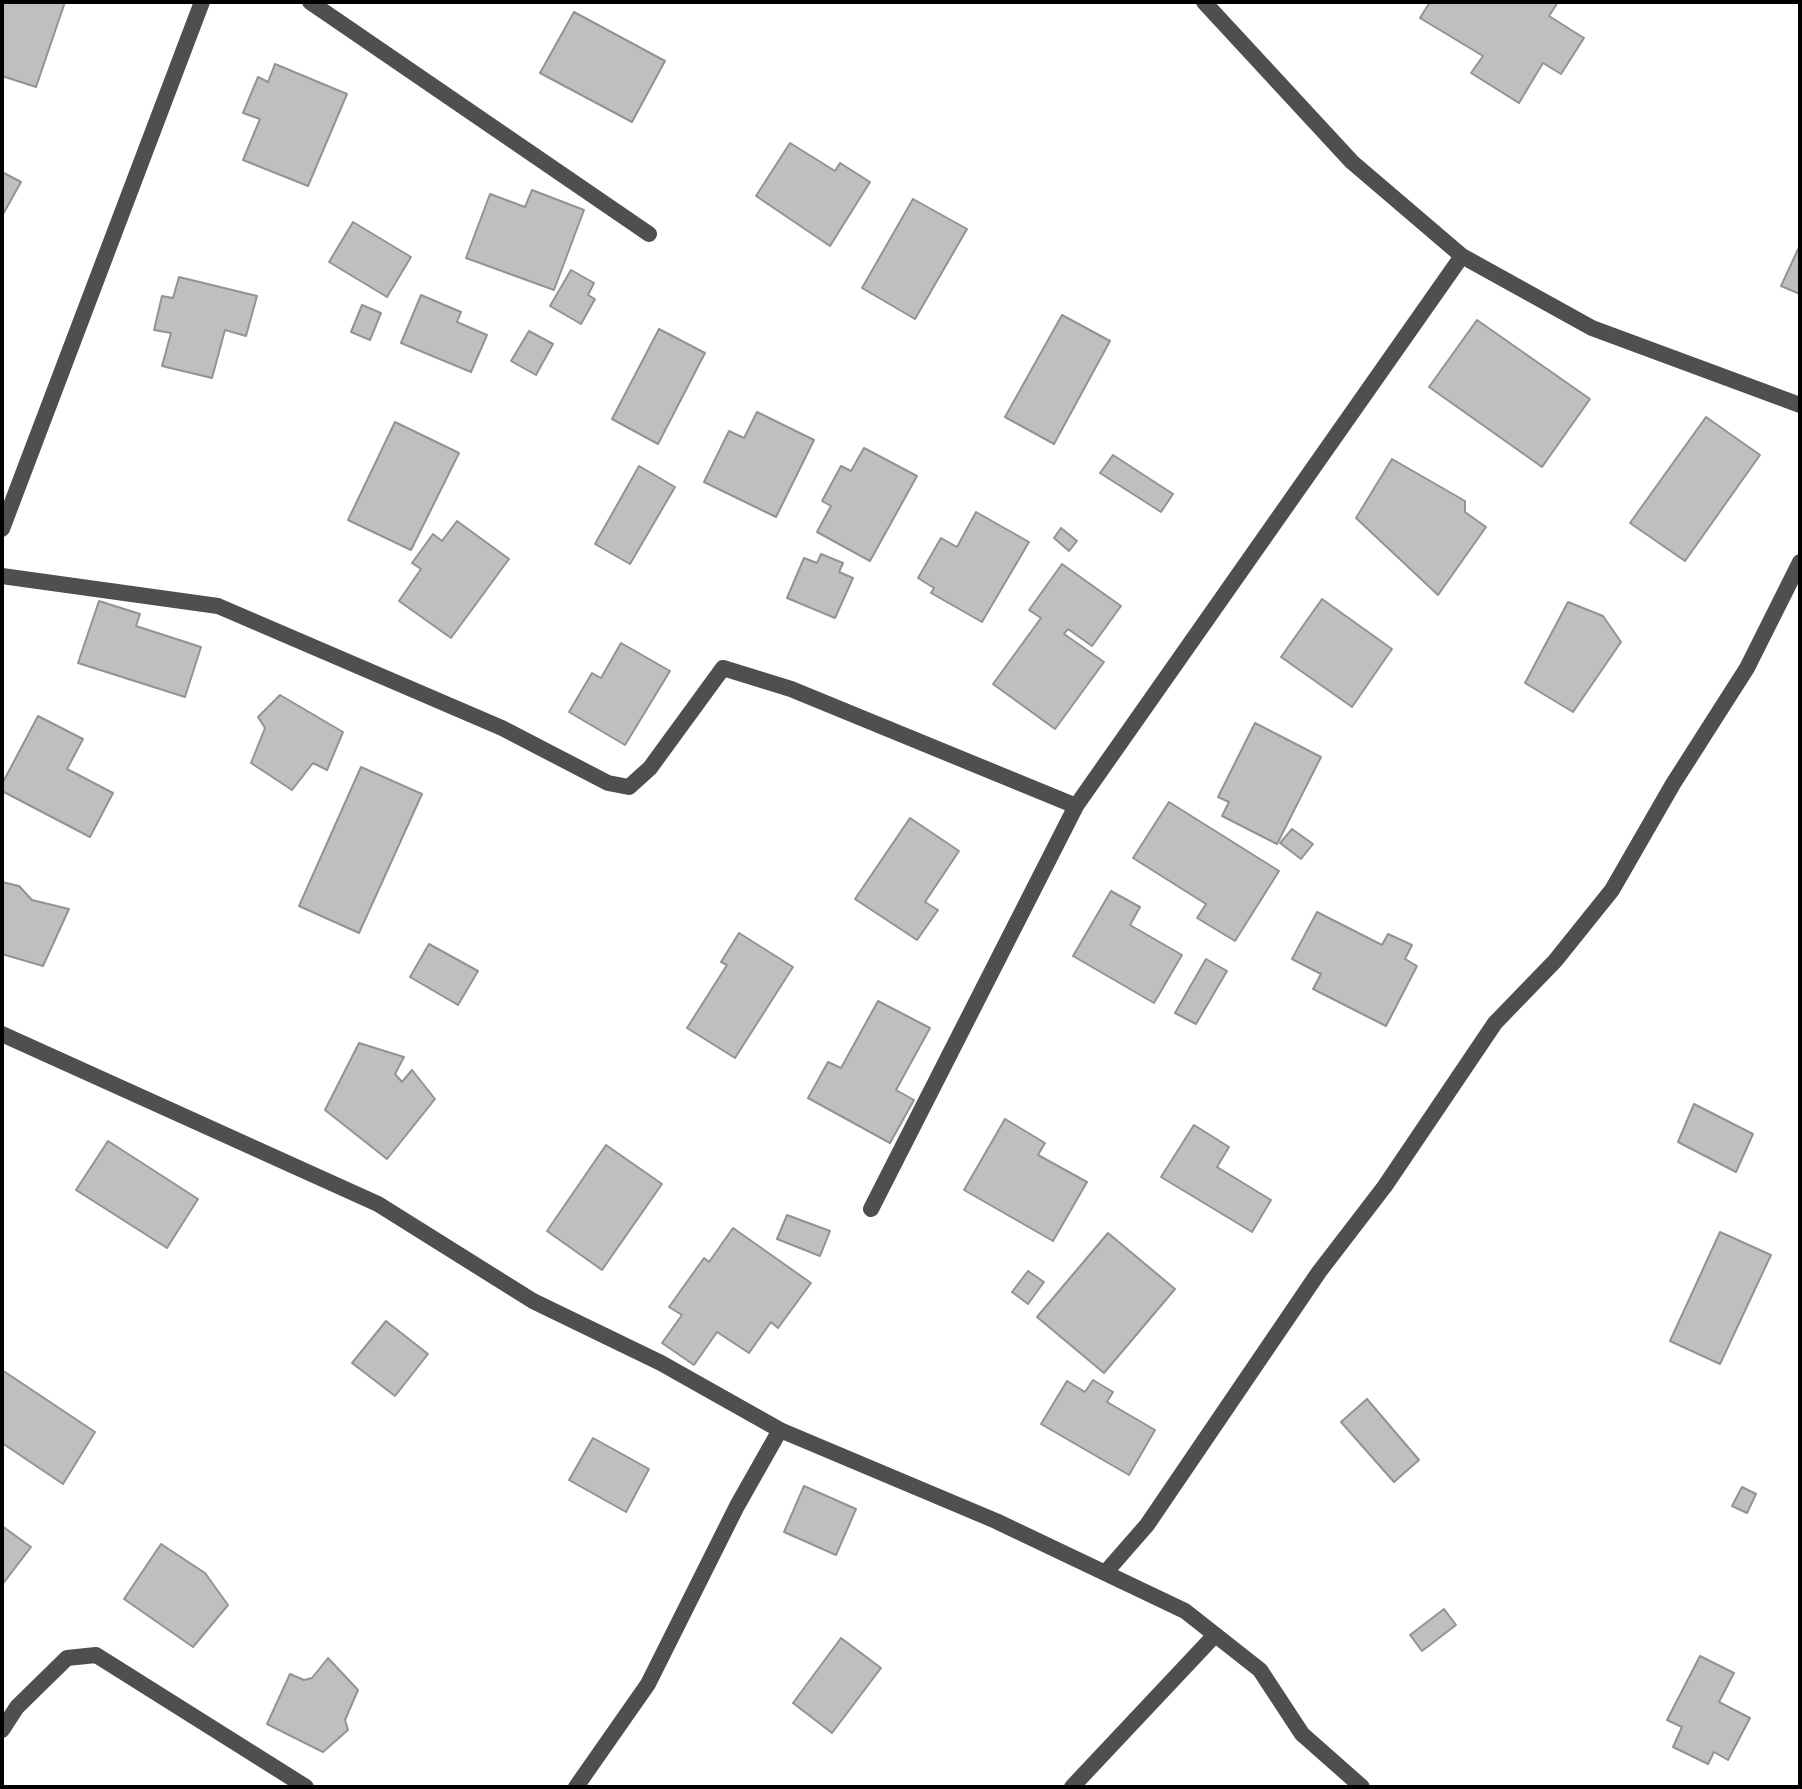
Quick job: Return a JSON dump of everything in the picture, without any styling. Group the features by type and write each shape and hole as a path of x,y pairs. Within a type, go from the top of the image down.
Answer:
{"street":[{"path":"2,529 202,2"},
{"path":"310,2 649,234"},
{"path":"1204,2 1352,162 1462,256 1592,328 1800,405"},
{"path":"871,1209 1076,806 1462,256"},
{"path":"1105,1573 1147,1525 1319,1272 1385,1186 1495,1023 1555,961 1612,890 1673,784 1747,668 1800,562"},
{"path":"2,576 218,606 502,728 608,783 629,787 650,768 723,668 791,689 1076,806"},
{"path":"2,1034 378,1204 533,1301 661,1363 780,1430 996,1521 1185,1611 1260,1670 1302,1734 1362,1787"},
{"path":"576,1787 648,1684 737,1506 780,1430"},
{"path":"1072,1787 1215,1635"},
{"path":"2,1730 40,1682 67,1658 96,1655 306,1787"}],"building":[{"path":"2,2 65,2 36,87 2,76"},
{"path":"1430,2 1558,2 1549,16 1584,38 1561,74 1543,63 1519,103 1471,73 1483,56 1420,18"},
{"path":"574,12 665,61 632,122 540,73"},
{"path":"275,64 347,94 308,186 243,160 260,119 243,113 258,77 268,82"},
{"path":"790,143 835,171 840,163 870,182 830,246 756,196"},
{"path":"2,172 21,182 2,216"},
{"path":"532,190 584,210 554,290 466,258 490,194 525,207"},
{"path":"913,199 967,229 915,319 862,288"},
{"path":"353,222 411,257 387,297 329,262"},
{"path":"1800,245 1800,294 1781,286"},
{"path":"571,270 594,283 588,295 595,299 581,324 550,306"},
{"path":"179,277 257,296 246,336 225,330 212,378 162,366 171,333 154,330 162,296 173,298"},
{"path":"421,295 461,312 457,322 487,335 471,372 401,343"},
{"path":"362,305 381,313 370,340 351,332"},
{"path":"1062,315 1110,341 1054,444 1005,417"},
{"path":"1477,320 1590,399 1542,467 1429,387"},
{"path":"659,329 705,353 658,444 612,419"},
{"path":"529,331 553,344 536,375 511,361"},
{"path":"757,412 814,440 776,517 704,482 729,431 744,438"},
{"path":"1706,417 1760,455 1685,561 1630,523"},
{"path":"395,422 459,453 411,550 348,520"},
{"path":"864,448 917,476 870,561 817,532 831,506 822,501 841,466 851,471"},
{"path":"1113,455 1173,494 1161,512 1100,473"},
{"path":"1392,459 1465,501 1465,512 1486,527 1438,595 1356,518"},
{"path":"639,466 675,487 630,564 595,544"},
{"path":"976,512 1029,542 982,622 931,593 934,588 918,578 941,538 957,547"},
{"path":"457,521 509,559 451,638 399,601 421,569 412,563 433,534 442,541"},
{"path":"1061,528 1077,541 1069,551 1054,538"},
{"path":"821,554 843,563 839,572 853,578 835,618 787,598 804,558 817,563"},
{"path":"1062,564 1121,606 1092,646 1068,629 1064,634 1104,662 1055,729 993,684 1041,618 1029,610"},
{"path":"1322,599 1392,649 1352,707 1281,657"},
{"path":"99,601 140,614 136,626 201,647 185,697 78,663"},
{"path":"1568,602 1603,616 1621,642 1573,712 1525,683"},
{"path":"621,643 670,671 625,745 569,712 592,673 601,678"},
{"path":"280,695 343,732 327,770 313,763 292,790 251,763 265,728 258,717"},
{"path":"38,716 83,739 67,769 113,793 90,837 2,791 2,784"},
{"path":"1255,723 1321,757 1277,844 1222,816 1229,802 1218,797"},
{"path":"361,767 422,794 359,933 299,906"},
{"path":"1169,802 1279,871 1235,941 1197,918 1206,904 1133,858"},
{"path":"910,818 959,851 925,902 938,910 917,940 855,899"},
{"path":"1292,829 1313,844 1301,859 1280,843"},
{"path":"2,882 19,886 32,900 69,909 43,966 2,954"},
{"path":"1111,891 1140,907 1130,925 1182,955 1154,1003 1073,956"},
{"path":"1317,912 1382,945 1388,934 1412,945 1405,959 1417,966 1386,1026 1313,989 1321,974 1292,959"},
{"path":"739,933 793,967 735,1058 687,1028 727,965 721,962"},
{"path":"429,944 478,971 458,1005 410,977"},
{"path":"1206,959 1227,971 1196,1024 1175,1013"},
{"path":"878,1001 930,1028 896,1090 914,1100 890,1143 808,1098 828,1062 841,1068"},
{"path":"359,1043 404,1057 395,1074 402,1082 412,1070 435,1099 387,1159 325,1110"},
{"path":"1694,1104 1753,1134 1736,1172 1678,1142"},
{"path":"1005,1119 1045,1143 1038,1155 1087,1182 1053,1241 964,1190"},
{"path":"1194,1125 1229,1147 1217,1167 1271,1200 1252,1232 1161,1177"},
{"path":"108,1141 198,1199 167,1248 76,1190"},
{"path":"606,1145 662,1184 602,1270 547,1231"},
{"path":"787,1215 830,1231 820,1256 777,1239"},
{"path":"733,1228 811,1283 778,1328 771,1322 749,1353 717,1332 694,1365 662,1343 682,1315 669,1307 704,1258 709,1262"},
{"path":"1720,1232 1771,1255 1720,1364 1670,1341"},
{"path":"1108,1233 1175,1289 1104,1373 1037,1317"},
{"path":"1028,1271 1044,1282 1028,1304 1012,1292"},
{"path":"386,1321 428,1354 395,1396 352,1363"},
{"path":"2,1370 95,1432 63,1484 2,1443"},
{"path":"1093,1380 1113,1392 1107,1402 1155,1430 1129,1475 1041,1424 1067,1381 1085,1392"},
{"path":"1367,1399 1419,1460 1394,1482 1341,1422"},
{"path":"593,1438 649,1469 626,1512 569,1480"},
{"path":"804,1486 856,1509 836,1555 784,1532"},
{"path":"1742,1487 1756,1494 1747,1513 1732,1506"},
{"path":"2,1526 31,1547 2,1585"},
{"path":"161,1544 205,1573 228,1605 193,1647 124,1599"},
{"path":"1444,1609 1456,1625 1422,1651 1410,1635"},
{"path":"841,1638 881,1668 832,1733 793,1703"},
{"path":"1700,1656 1734,1673 1719,1702 1750,1718 1728,1760 1714,1752 1708,1764 1673,1747 1682,1727 1667,1720"},
{"path":"328,1658 358,1690 345,1720 348,1730 323,1752 267,1724 290,1674 304,1680 312,1678"}]}
